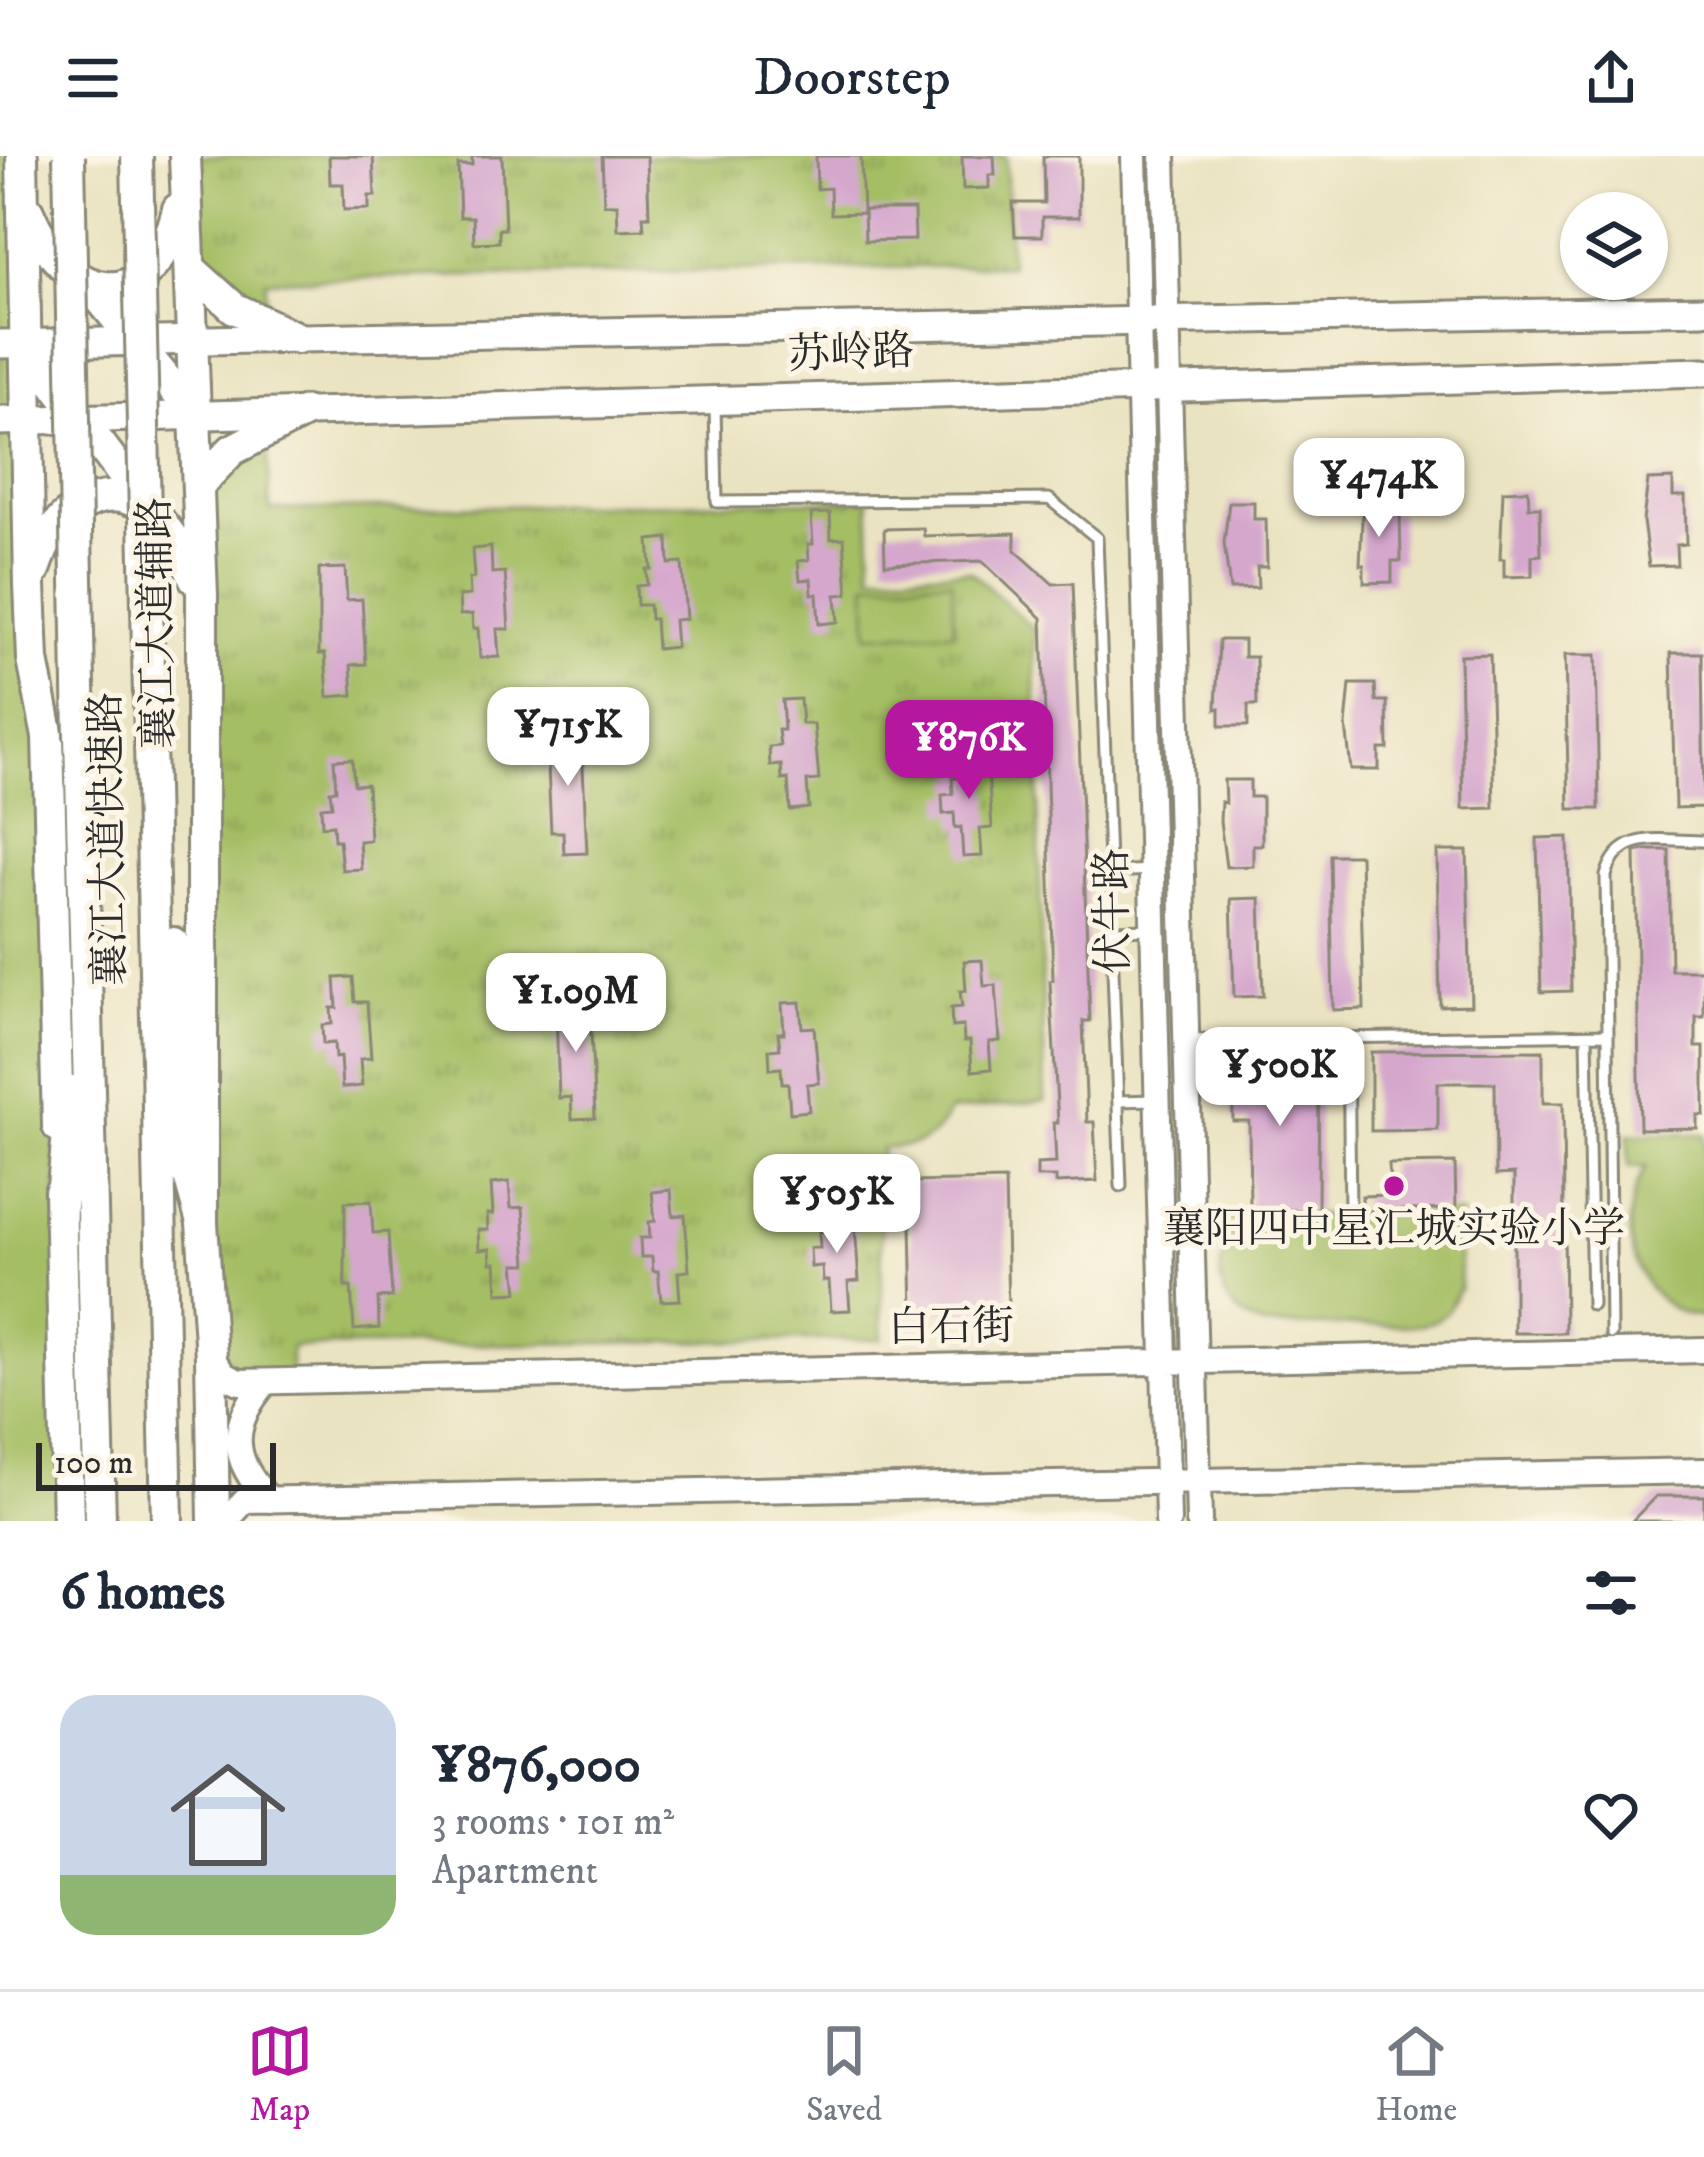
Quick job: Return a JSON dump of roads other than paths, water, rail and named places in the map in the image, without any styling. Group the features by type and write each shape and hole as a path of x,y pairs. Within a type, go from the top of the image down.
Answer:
{"main road":[{"path":"22,156 25,205 12,343 13,420 28,507 33,660 48,737 68,1521"},
{"name":"襄江大道快速路","path":"69,156 100,1521"},
{"name":"襄江大道快速路","path":"137,156 167,1521"},
{"path":"91,286 118,288 146,274 170,242 185,167"},
{"name":"襄江大道辅路","path":"185,167 202,595 202,1223 211,1357 214,1521"},
{"path":"25,205 39,237 61,265 91,286 196,417"},
{"path":"0,310 9,303 22,254"},
{"path":"192,270 234,308 297,338"},
{"name":"苏岭路","path":"12,343 1704,310"},
{"path":"12,343 81,418 178,542 202,595"},
{"name":"苏岭路","path":"13,420 1704,372"},
{"path":"199,486 232,450 305,412"},
{"path":"0,459 28,507"},
{"path":"30,586 53,529 62,517 97,496 122,494 153,514"},
{"path":"150,815 169,868 184,1161 202,1223"},
{"path":"61,1218 72,1095 70,943 82,846"}],"street":[{"name":"伏牛路","path":"1134,156 1168,1521"},
{"path":"1162,156 1199,1521"},
{"name":"白石街","path":"211,1357 224,1376 239,1382 266,1382 1704,1350"},
{"path":"266,1382 249,1401 238,1427 240,1461 270,1500"},
{"path":"226,1521 245,1501 270,1500 1704,1471"}],"lane":[{"path":"716,400 716,502 1049,499 1097,538 1120,1186"},
{"path":"1610,1334 1606,876 1612,856 1630,842 1704,841"},
{"path":"1109,872 1152,870"},
{"path":"1111,930 1153,929"},
{"path":"1186,1040 1608,1034"},
{"path":"1587,1035 1592,1305"},
{"path":"1348,1038 1350,1214"},
{"path":"1118,1101 1157,1100"}],"place":[{"name":"襄阳四中星汇城实验小学","path":"1394,1186"}]}
